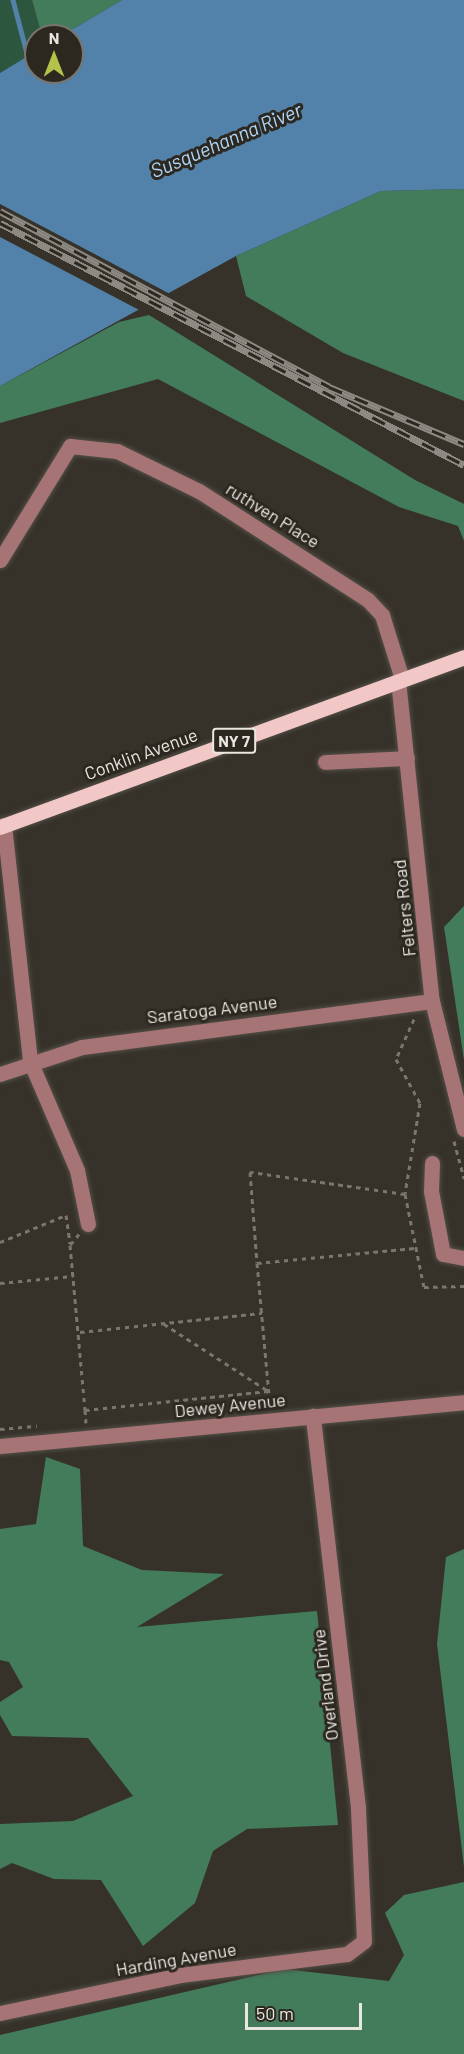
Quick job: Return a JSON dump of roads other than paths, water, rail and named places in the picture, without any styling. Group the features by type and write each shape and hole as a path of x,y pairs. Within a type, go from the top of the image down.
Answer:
{"main road":[{"name":"Conklin Avenue","path":"2,826 464,657"}],"street":[{"name":"ruthven Place","path":"0,560 70,446 117,451 199,490 368,600 382,615 400,680"},
{"name":"Felters Road","path":"400,680 432,1001 458,1132"},
{"path":"325,762 407,758"},
{"path":"2,826 30,1061 77,1170 88,1224"},
{"name":"Saratoga Avenue","path":"0,1074 30,1061 167,1034 432,1001"},
{"path":"432,1163 431,1191 443,1254 464,1258"},
{"name":"Dewey Avenue","path":"0,1446 464,1402"},
{"name":"Overland Drive","path":"313,1416 358,1807 365,1927 359,1950"},
{"name":"Harding Avenue","path":"0,2013 180,1975 359,1950"}],"water":[{"name":"Susquehanna River","path":"122,0 464,0 464,189 381,191 236,256 0,386 0,73 24,58 24,84 84,84 84,24 81,24"}],"waterway":[{"path":"13,0 24,42"}],"railway":[{"path":"0,211 329,387 464,444"},
{"path":"0,223 464,465"}]}
